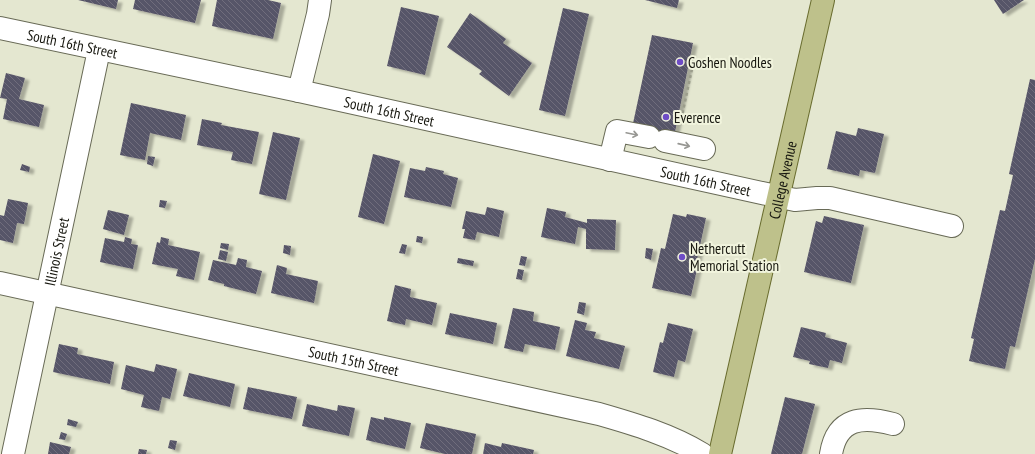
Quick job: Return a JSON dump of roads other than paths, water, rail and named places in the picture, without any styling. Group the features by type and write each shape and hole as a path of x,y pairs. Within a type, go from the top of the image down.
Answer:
{"main road":[{"name":"College Avenue","path":"720,454 823,0"}],"street":[{"path":"299,91 320,0"},
{"name":"South 16th Street","path":"0,28 299,91 778,197 795,200 830,198 952,226"},
{"name":"Illinois Street","path":"13,454 99,50"},
{"path":"610,160 617,131 704,149"},
{"name":"South 15th Street","path":"0,283 599,414 640,427 702,454"},
{"path":"830,454 832,446 843,427 856,420 869,420 893,424"}],"place":[{"name":"Goshen Noodles","path":"680,62"},
{"name":"Everence","path":"666,117"},
{"name":"Nethercutt Memorial Station","path":"682,257"}]}
